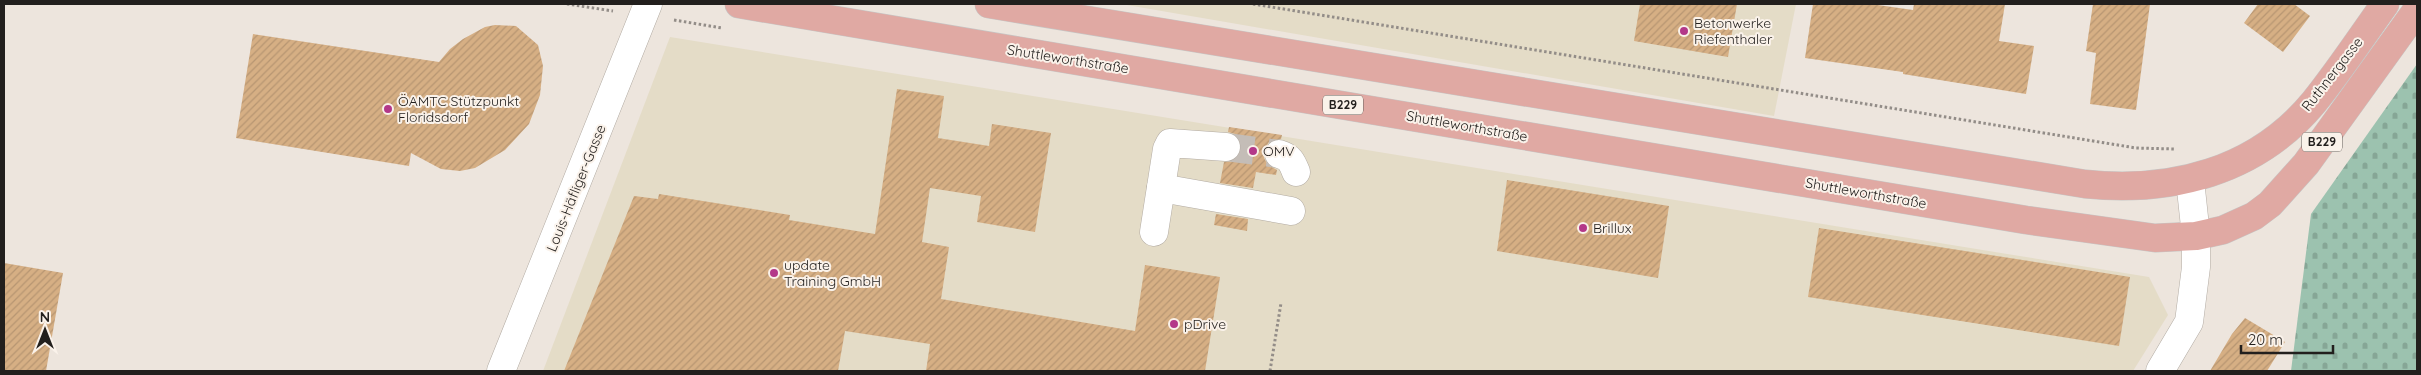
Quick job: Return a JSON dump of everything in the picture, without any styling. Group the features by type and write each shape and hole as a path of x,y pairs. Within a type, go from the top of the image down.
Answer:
{"main road":[{"name":"Shuttleworthstraße","path":"739,4 2046,223 2155,238 2196,236"},
{"name":"B229","path":"989,4 2085,184 2116,187 2149,186 2190,180"},
{"name":"Ruthnergasse","path":"2190,180 2218,170 2251,154 2290,126 2313,102 2385,4"},
{"name":"B229","path":"2196,236 2237,224 2270,204 2306,164 2417,10"}],"street":[{"name":"Louis-Häfliger-Gasse","path":"502,371 648,4"},
{"path":"1154,232 1167,149 1170,143 1226,147"},
{"path":"2160,371 2189,322 2196,267 2196,236 2190,180"},
{"path":"1161,188 1291,212"}],"path":[{"path":"1253,4 2136,148 2179,149"},
{"path":"1270,371 1281,303"}],"shaded area":[{"path":"1121,4 1796,4 1774,116"},
{"path":"670,37 2149,277 2168,315 2133,371 543,371"}],"green space":[{"path":"2417,64 2417,371 2291,371 2311,214"}],"building":[{"name":"Betonwerke Riefenthaler","path":"1640,4 1737,4 1728,57 1634,41"},
{"path":"1813,4 1871,4 1913,10 1914,4 2005,4 1999,41 2034,46 2026,94 1903,74 1903,72 1805,58"},
{"path":"2093,4 2150,4 2136,110 2090,104 2096,53 2086,51"},
{"path":"2258,4 2294,4 2310,16 2283,52 2244,23"},
{"name":"ÖAMTC Stützpunkt Floridsdorf","path":"495,25 516,26 538,45 543,66 540,95 529,124 505,150 475,168 460,171 441,169 411,153 409,166 236,138 253,34 439,62 450,49 463,39 485,27"},
{"name":"update Training GmbH","path":"897,89 944,96 938,138 989,146 992,124 1051,133 1035,232 977,222 981,196 930,188 922,242 949,247 941,299 1135,331 1145,265 1220,277 1205,371 926,371 930,344 845,331 838,371 564,371 634,196 658,199 659,194 790,215 789,220 875,234"},
{"name":"OMV","path":"1229,127 1282,135 1281,139 1269,142 1264,150 1264,158 1268,165 1277,170 1276,175 1256,172 1253,188 1220,183 1224,162 1233,161 1239,155 1241,149 1240,140 1235,134 1228,132"},
{"name":"Brillux","path":"1507,180 1669,206 1658,278 1497,251"},
{"path":"1216,214 1248,219 1247,231 1214,225"},
{"path":"1819,228 2130,277 2119,346 1808,297"},
{"path":"4,263 63,273 46,371 4,371"},
{"path":"2245,318 2285,342 2267,371 2210,371 2232,334"}],"tunnel":[{"path":"1226,147 1279,154"}],"place":[{"name":"Betonwerke Riefenthaler","path":"1684,31"},
{"name":"ÖAMTC Stützpunkt Floridsdorf","path":"388,109"},
{"name":"OMV","path":"1253,151"},
{"name":"Brillux","path":"1583,228"},
{"name":"update Training GmbH","path":"774,273"},
{"name":"pDrive","path":"1174,324"}]}
